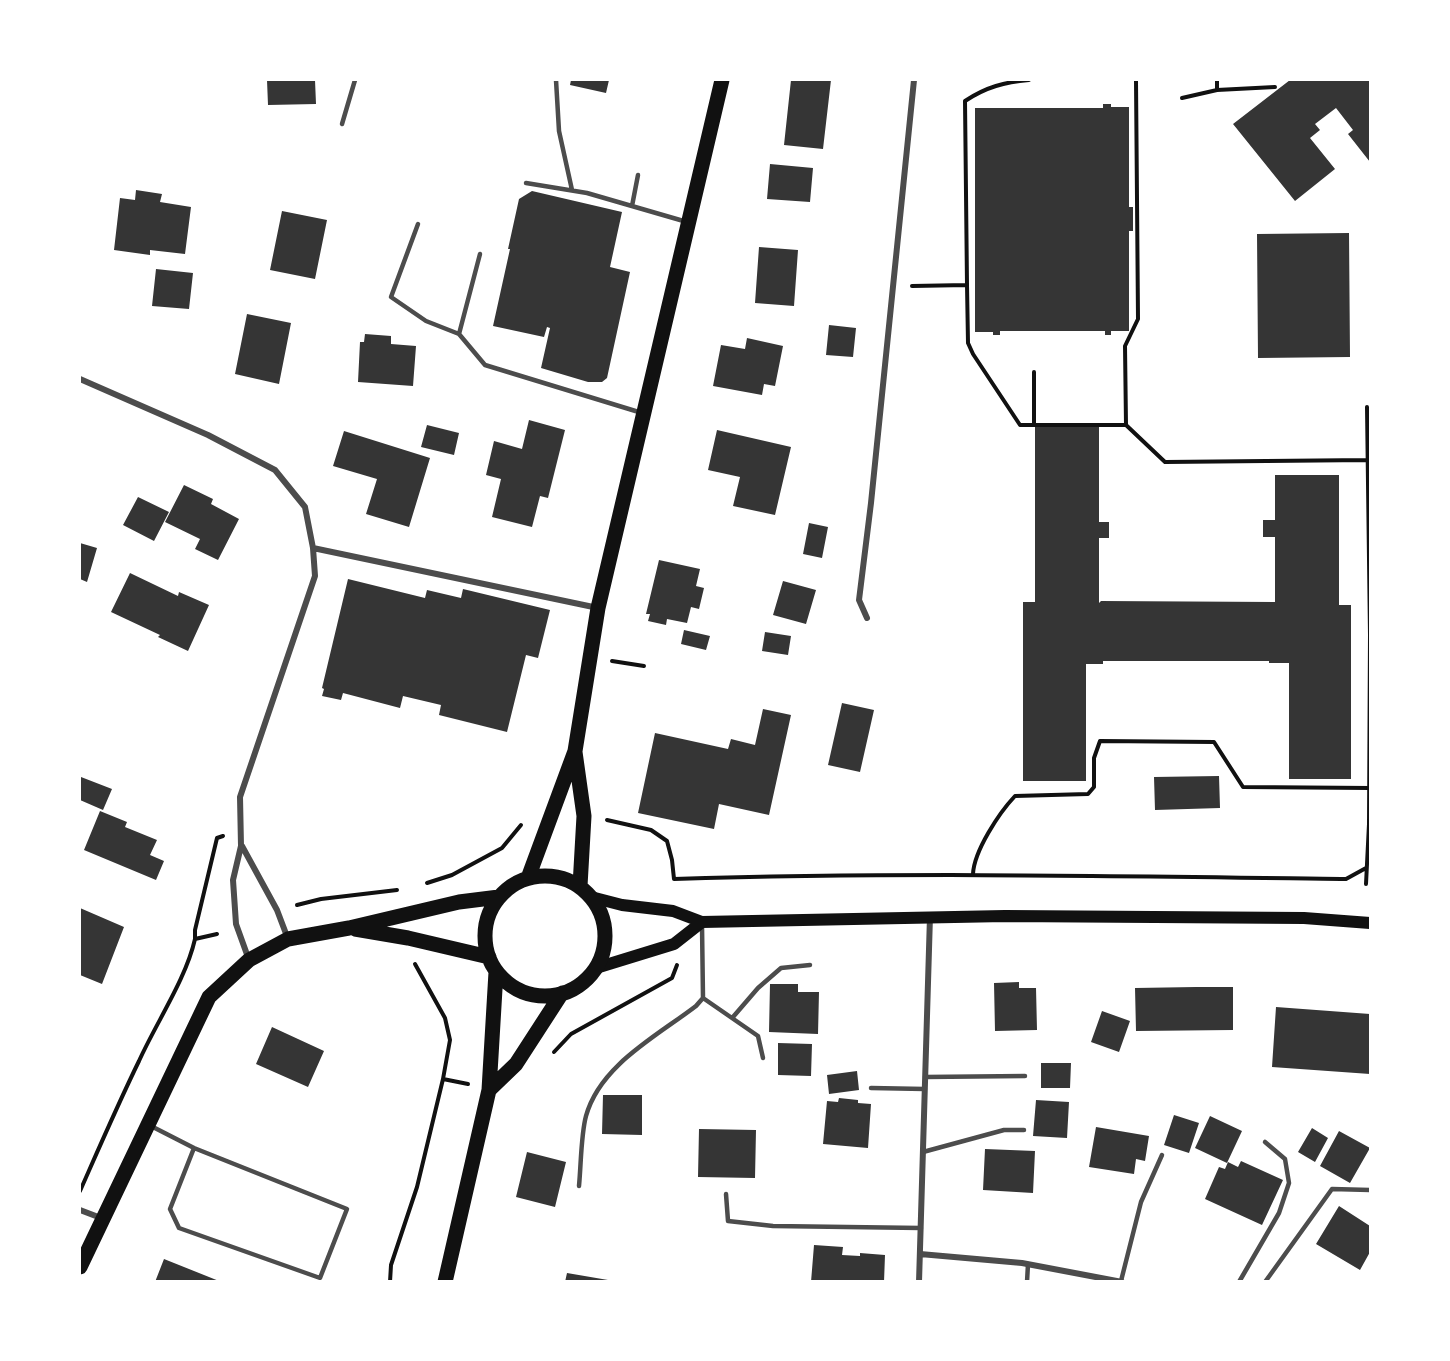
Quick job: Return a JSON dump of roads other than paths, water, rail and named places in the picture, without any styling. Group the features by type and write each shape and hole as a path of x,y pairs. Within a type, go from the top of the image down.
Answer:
{"main road":[{"path":"528,878 575,751 598,608 722,80"},
{"path":"575,751 584,816 585,891 603,919 605,944 596,968 581,984 562,993 538,996 515,988 496,972 489,957 485,936 488,915 499,897 512,886 528,878 546,876 564,878 585,891 622,905 673,911 702,922 930,916 1304,918 1371,923"},
{"path":"80,1267 101,1218 208,997 249,960 288,939 349,928 459,902 499,897"},
{"path":"596,968 674,944 702,922"},
{"path":"349,928 408,938 489,957"},
{"path":"445,1281 489,1090 496,972"},
{"path":"489,1090 516,1064 562,993"}],"street":[{"path":"867,618 859,600 914,80"},
{"path":"80,379 208,435 275,470 305,507 313,548 315,576 240,797 241,846 233,880 236,924 249,960"},
{"path":"313,548 598,608"},
{"path":"241,846 277,910 288,939"},
{"path":"919,1281 930,916"},
{"path":"80,1210 101,1218"},
{"path":"920,1254 1028,1264 1121,1281"}],"lane":[{"path":"342,124 355,80"},
{"path":"556,80 559,131 572,190"},
{"path":"632,206 638,175"},
{"path":"526,183 572,190 690,223"},
{"path":"418,224 391,297 426,321 459,334 485,365 645,414"},
{"path":"459,334 480,254"},
{"path":"579,1185 585,1117 598,1087 627,1056 696,1006 703,998 702,922"},
{"path":"733,1017 758,988 781,968 810,965"},
{"path":"703,998 758,1036 763,1059"},
{"path":"925,1077 1025,1076"},
{"path":"871,1088 925,1089"},
{"path":"147,1124 194,1148 347,1209 320,1278 179,1228 170,1209 194,1148"},
{"path":"923,1152 1004,1130 1024,1130"},
{"path":"1239,1281 1279,1213 1289,1183 1285,1159 1264,1142"},
{"path":"1121,1281 1141,1202 1162,1155"},
{"path":"1266,1281 1332,1189 1371,1190"},
{"path":"726,1194 728,1221 772,1226 921,1228"},
{"path":"1027,1281 1028,1264"}]}
